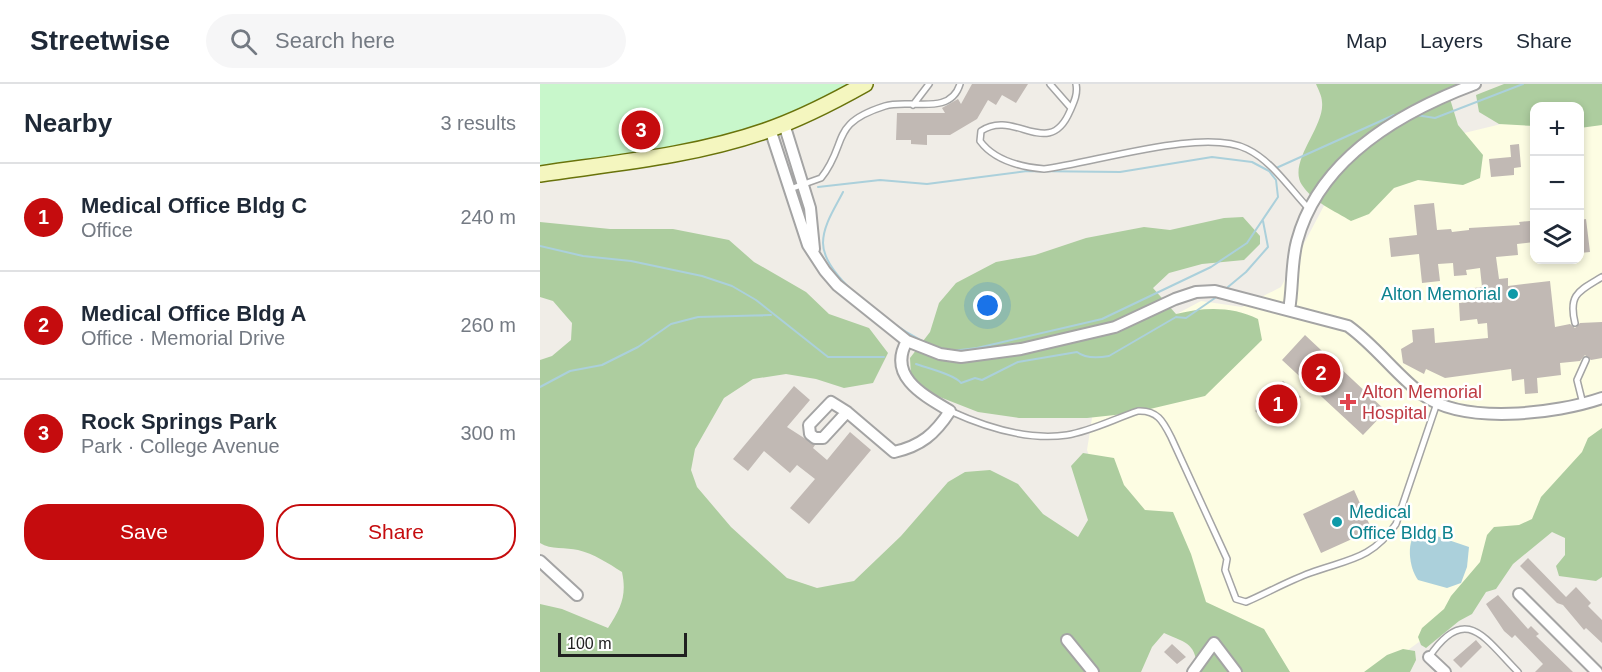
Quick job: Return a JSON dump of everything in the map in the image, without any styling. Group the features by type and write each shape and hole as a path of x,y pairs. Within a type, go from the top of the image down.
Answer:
{"main road":[{"path":"540,174 694,149 777,126 865,84"}],"street":[{"path":"1290,310 1296,244 1309,209 1336,171 1380,131 1425,104 1475,84"},
{"path":"777,126 804,185 810,208 814,252"},
{"path":"777,126 790,189 806,239 837,285 907,341 940,354 961,357 991,355 1115,327 1175,299 1196,292 1215,291 1348,326 1361,335 1411,385 1437,404 1459,410 1543,412 1602,398"},
{"path":"847,412 894,452 926,440 937,429 950,411 929,399 906,379 900,357 907,341"},
{"path":"540,561 577,595"},
{"path":"1519,594 1597,672"},
{"path":"1067,640 1093,672"},
{"path":"1195,670 1214,643 1236,672"},
{"path":"1429,657 1445,672"}],"lane":[{"path":"913,105 929,84"},
{"path":"790,189 816,182 824,174 842,132 853,121 887,105 940,103 958,91 960,84"},
{"path":"1050,84 1071,108"},
{"path":"1076,84 1077,91 1063,126 1050,134 999,124 981,131 980,141 1004,159 1035,168 1059,167 1196,141 1211,141 1247,149 1268,164 1309,209"},
{"path":"1575,323 1571,307 1575,296 1602,277"},
{"path":"1583,404 1577,380 1586,360"},
{"path":"950,411 995,429 1046,436 1067,435 1138,411 1155,414 1161,419 1171,437 1227,559 1225,570 1236,599 1246,602 1311,573 1374,551 1387,538 1396,524 1437,404"},
{"path":"1429,657 1441,641 1455,629 1466,628 1483,638 1518,672"}],"shaded area":[{"name":"Alton Memorial Hospital","path":"1602,99 1602,460 1453,617 1378,672 1290,672 1264,630 1223,637 1105,501 1087,450 1102,354 1201,301 1242,307 1281,287 1327,200 1423,143 1530,117 1530,264 1584,264 1584,105"}],"green space":[{"path":"540,84 849,84 791,114 714,138 598,160 540,168"},
{"path":"1316,84 1459,84 1447,89 1458,125 1483,155 1480,178 1463,185 1418,180 1394,188 1369,214 1351,221 1312,196 1302,185 1299,176 1299,166 1321,112 1322,100"},
{"path":"1504,84 1602,84 1602,125 1584,127 1584,102 1530,102 1530,126 1499,124 1479,112 1476,95"},
{"path":"1243,217 1260,236 1260,244 1244,260 1202,264 1169,273 1153,288 1176,314 1218,309 1238,312 1258,319 1262,340 1205,396 1133,413 1087,418 1019,418 978,412 927,392 911,376 910,358 930,332 939,303 956,283 996,262 1035,255 1086,238 1144,227 1170,230 1224,218"},
{"path":"540,222 610,229 673,229 729,240 754,262 806,292 829,314 869,328 888,353 873,383 844,388 816,379 786,374 753,379 724,398 695,449 691,470 697,487 731,527 787,578 817,588 854,581 901,536 948,482 965,472 990,470 1018,484 1043,514 1078,537 1088,520 1071,466 1083,453 1114,458 1124,485 1145,510 1173,512 1191,554 1206,602 1264,629 1290,672 1198,672 1193,650 1185,643 1164,633 1152,647 1141,672 540,672 540,604 562,609 608,628 619,608 624,588 622,572 601,559 578,550 549,547 540,543 540,360 552,356 571,340 572,323 553,301 540,297"},
{"path":"1602,428 1602,577 1596,581 1559,576 1556,566 1565,555 1565,538 1552,532 1513,564 1496,589 1486,592 1472,614 1459,621 1426,648 1421,645 1418,637 1422,628 1444,609 1451,596 1480,562 1487,535 1494,527 1519,525 1532,519 1541,497 1582,452 1588,438"},
{"path":"1403,649 1415,651 1416,660 1410,672 1364,672 1387,655"}],"water":[{"path":"1419,530 1469,547 1467,567 1461,583 1447,588 1418,580 1412,568 1410,547"}],"building":[{"path":"972,84 1028,84 1016,103 1002,95 996,105 988,100 977,119 950,135 927,135 927,145 911,144 911,140 896,140 897,113 945,113 942,108 958,99 961,104"},
{"path":"1519,144 1521,167 1514,168 1514,175 1491,177 1489,159 1511,157 1510,145"},
{"name":"Alton Memorial","path":"1434,203 1437,230 1451,229 1452,232 1469,230 1469,228 1520,225 1519,222 1530,221 1530,242 1517,244 1518,255 1496,257 1499,279 1508,278 1508,286 1550,281 1555,327 1570,324 1575,328 1580,323 1602,322 1602,358 1591,360 1585,355 1580,361 1560,363 1561,375 1537,378 1538,393 1525,394 1524,379 1512,381 1511,369 1445,378 1426,369 1424,374 1403,363 1401,349 1413,342 1412,330 1434,328 1435,343 1488,338 1487,323 1478,324 1477,319 1460,321 1459,303 1475,301 1474,288 1482,287 1480,268 1466,270 1467,275 1454,276 1453,263 1438,264 1440,281 1422,283 1419,254 1391,257 1389,238 1417,235 1414,205"},
{"path":"1584,219 1586,219 1590,252 1584,253"},
{"path":"1305,335 1386,411 1363,435 1282,360"},
{"path":"1283,381 1301,397 1285,415 1292,421 1287,425 1275,414 1268,423 1255,411 1266,399 1261,395 1265,390 1270,394"},
{"path":"794,386 810,400 787,427 815,445 813,448 827,460 850,432 871,450 809,524 790,508 815,479 797,465 790,473 764,451 748,471 733,459"},
{"name":"Medical Office Bldg B","path":"1354,490 1372,530 1321,553 1303,514"},
{"path":"1528,558 1566,597 1576,587 1591,603 1588,606 1602,620 1602,643 1586,628 1584,630 1563,605 1557,603 1520,566"},
{"path":"1498,595 1528,629 1531,626 1539,634 1536,636 1573,672 1535,672 1543,664 1515,635 1512,638 1504,631 1486,604"},
{"path":"1476,640 1482,647 1461,668 1453,660"},
{"path":"1172,644 1186,657 1177,664 1164,652"}],"waterway":[{"path":"1416,115 1435,118 1523,84"},
{"path":"1274,169 1394,115"},
{"path":"818,187 880,180 927,184 1027,171 1120,172 1212,157 1252,162 1269,171 1276,180 1278,197 1247,243 1211,267 1102,319 977,348 952,351 936,347"},
{"path":"843,192 825,230 823,243 826,257 835,271 862,300 922,341"},
{"path":"1228,287 1246,272 1268,247 1263,221"},
{"path":"540,246 583,256 631,261 702,276 732,286 756,300 828,357 884,357"},
{"path":"916,364 947,375 961,383 975,378 982,380 1018,362 1077,352 1088,357 1109,356 1176,317 1186,318 1215,298"},
{"path":"540,387 570,371 602,365 638,347 671,324 698,317 771,315"}],"place":[{"name":"Rock Springs Park","path":"641,130"},
{"name":"Alton Memorial","path":"1513,294"},
{"name":"Medical Office Bldg A","path":"1321,373"},
{"name":"Alton Memorial Hospital","path":"1348,402"},
{"name":"Medical Office Bldg C","path":"1278,404"},
{"name":"Medical Office Bldg B","path":"1337,522"}]}
